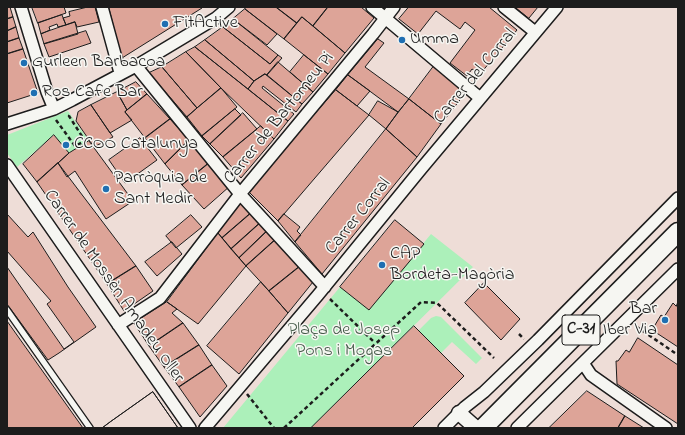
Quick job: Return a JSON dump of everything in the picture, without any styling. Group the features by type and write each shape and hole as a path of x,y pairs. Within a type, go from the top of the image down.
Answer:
{"main road":[{"name":"C-31","path":"483,428 678,232"}],"street":[{"path":"21,7 55,114"},
{"path":"102,7 121,74"},
{"path":"212,7 216,18"},
{"path":"7,124 55,114 216,18 229,7"},
{"path":"372,7 480,98"},
{"name":"Carrer de Bartomeu Pi","path":"118,326 160,298 240,194 394,7"},
{"path":"504,7 535,32"},
{"name":"Carrer del Corral","path":"421,168 557,7"},
{"path":"136,66 240,194 326,291 207,426"},
{"name":"Carrer Corral","path":"326,291 421,168"},
{"name":"Carrer de Mossèn Amadeu Oller","path":"8,169 190,428"},
{"path":"444,428 538,340 678,198"},
{"path":"517,428 678,269"},
{"path":"583,363 591,375 666,428"},
{"path":"459,413 476,428"}],"lane":[{"path":"7,310 90,428"}],"path":[{"path":"55,114 75,146 85,141 69,116"},
{"path":"326,291 329,298 375,343"},
{"path":"284,428 421,302 437,303 494,358"},
{"path":"637,327 678,355"},
{"path":"246,392 274,428"}],"green space":[{"path":"68,111 89,141 69,153 54,135 17,167 7,153 7,135"},
{"name":"Plaça de Josep Pons i Mogas","path":"431,234 473,267 311,428 223,428 340,287 369,309"},
{"path":"436,316 441,317 482,358 476,364 452,342 441,353 418,331 431,318"}],"building":[{"path":"7,7 10,7 13,17 7,19"},
{"path":"32,7 64,7 66,13 38,23"},
{"path":"88,7 95,7 99,22 77,27 75,22 66,25 63,18 70,16 69,12"},
{"path":"109,7 201,7 202,8 122,58"},
{"path":"247,7 276,7 297,23 284,39 245,9"},
{"path":"276,7 328,7 313,26 302,17 297,23"},
{"path":"328,7 361,7 374,18 345,53 313,26"},
{"path":"409,7 489,7 517,30 480,74 472,69 467,76 450,63 475,30 465,22 460,29 436,11 418,34 399,19"},
{"path":"515,7 538,7 529,18"},
{"path":"245,9 277,34 267,45 233,19"},
{"path":"62,15 66,25 58,27 57,24 49,27 50,30 41,34 38,23"},
{"path":"13,17 16,27 7,31 7,19"},
{"path":"302,17 345,53 328,74 284,39"},
{"path":"233,19 278,55 270,64 223,27"},
{"path":"75,22 78,34 44,44 41,34"},
{"path":"16,27 19,38 7,42 7,31"},
{"path":"223,27 270,64 278,55 282,58 267,75 265,74 254,81 205,40"},
{"path":"86,31 91,43 49,57 44,44"},
{"path":"19,38 23,49 7,54 7,42"},
{"path":"378,39 384,43 365,67 409,99 398,112 348,75"},
{"path":"205,40 254,81 248,89 195,47"},
{"path":"195,47 288,121 274,139 186,52"},
{"path":"23,49 38,93 7,103 7,54"},
{"path":"186,52 221,88 197,108 162,67"},
{"path":"304,55 328,74 313,92 290,72"},
{"path":"278,62 313,92 302,104 267,75"},
{"path":"434,66 467,91 441,124 409,99"},
{"path":"162,67 197,108 187,117 149,73"},
{"path":"265,74 302,104 296,112 263,86 262,88 294,114 288,121 248,89 254,81"},
{"path":"348,75 370,91 357,106 336,90"},
{"path":"136,82 147,94 127,110 117,92"},
{"path":"221,88 237,107 202,136 187,117"},
{"path":"336,90 369,115 278,221 248,191"},
{"path":"117,92 127,110 125,112 132,120 110,133 91,105"},
{"path":"147,94 170,119 145,138 125,112"},
{"path":"409,99 441,124 417,157 386,129"},
{"path":"378,101 398,112 386,129 369,115"},
{"path":"91,105 113,137 94,147 76,121 78,112"},
{"path":"235,109 241,115 210,144 202,136"},
{"path":"243,113 257,129 223,157 210,144"},
{"path":"170,119 189,140 165,164 145,138"},
{"path":"261,126 274,139 241,178 223,157"},
{"path":"386,129 417,157 322,274 295,242"},
{"path":"54,135 69,153 37,182 23,164"},
{"path":"140,138 157,160 125,183 109,160"},
{"path":"189,140 209,163 182,185 165,164"},
{"name":"Parròquia de Sant Medir","path":"89,141 133,201 106,219 75,171 67,177 58,163 69,153"},
{"path":"58,163 136,266 107,284 37,182"},
{"path":"209,163 230,186 204,209 182,185"},
{"path":"241,202 251,213 222,238 218,233"},
{"path":"251,213 260,223 231,249 222,238"},
{"path":"7,214 28,237 33,232 68,287 96,327 59,353 48,360 7,304 7,267 64,349 74,342 47,304 51,301 7,251"},
{"path":"284,214 300,227 297,231 301,235 295,242 278,221"},
{"path":"191,215 202,227 176,248 166,236"},
{"name":"CAP Bordeta-Magòria","path":"395,220 424,244 369,310 340,287"},
{"path":"260,223 267,231 239,258 231,249"},
{"path":"267,231 275,240 246,266 239,258"},
{"path":"218,233 246,266 198,324 167,302"},
{"path":"275,240 299,267 269,291 246,266"},
{"path":"172,242 182,254 157,276 145,262"},
{"path":"136,266 153,291 124,311 107,284"},
{"path":"299,267 313,282 288,313 269,291"},
{"path":"261,282 288,313 239,374 207,346"},
{"path":"484,283 520,319 501,340 465,303"},
{"path":"167,302 177,309 172,313 183,323 149,346 134,323"},
{"path":"678,302 678,347 652,330 661,315 664,317 673,303 676,306"},
{"path":"7,321 83,428 7,428"},
{"path":"183,323 199,345 164,367 149,346"},
{"path":"414,326 464,376 412,428 311,428"},
{"path":"638,338 678,365 678,424 617,384 616,361 618,361 626,350 629,352"},
{"path":"199,345 212,365 179,387 164,367"},
{"path":"212,365 227,386 200,417 179,387"},
{"path":"587,391 625,416 618,428 549,428"},
{"path":"153,392 178,428 102,428 110,422"},
{"path":"153,392 178,428 102,428 110,422"},
{"path":"625,416 644,428 618,428"}],"place":[{"name":"FitActive","path":"165,24"},
{"name":"Umma","path":"402,40"},
{"name":"Gurleen Barbacoa","path":"24,63"},
{"name":"Ros Cafe Bar","path":"34,93"},
{"name":"CCOO Catalunya","path":"66,145"},
{"name":"Parròquia de Sant Medir","path":"106,189"},
{"name":"CAP Bordeta-Magòria","path":"382,265"},
{"name":"Bar Iber Via","path":"665,320"}]}
